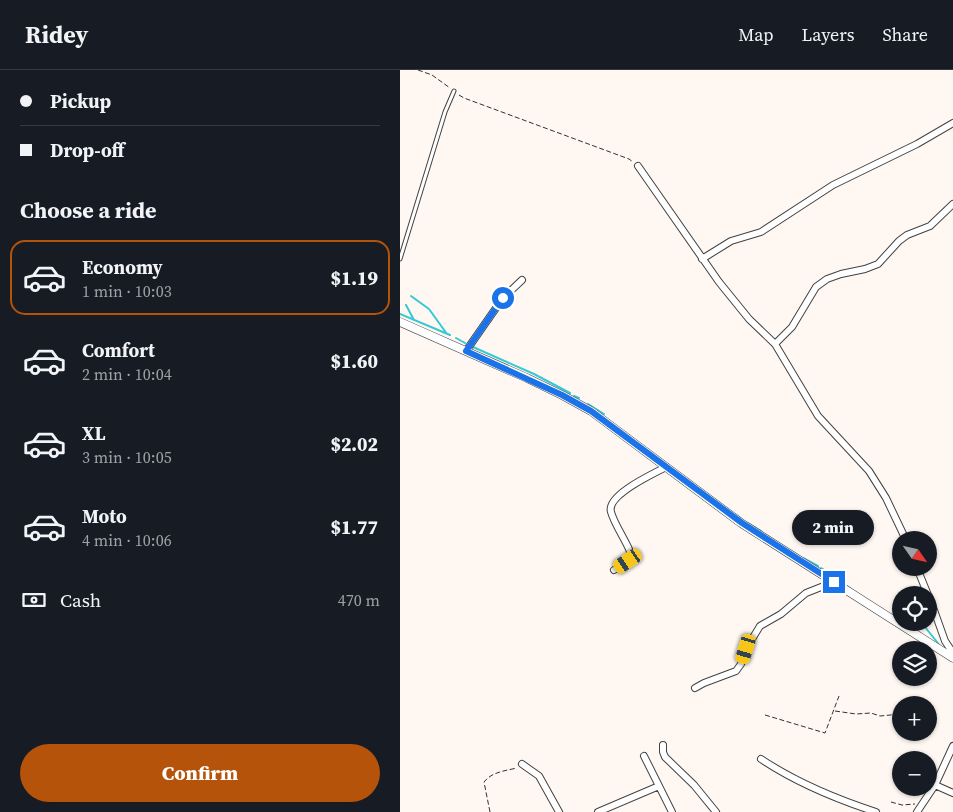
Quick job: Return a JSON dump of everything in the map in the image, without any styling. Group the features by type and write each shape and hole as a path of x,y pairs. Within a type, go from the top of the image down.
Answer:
{"street":[{"path":"702,259 731,241 761,232 833,185 917,144 953,123"},
{"path":"638,166 702,259 749,319 775,344 818,416 869,471 886,498 902,531"},
{"path":"775,344 792,327 816,287 827,279 878,264 899,241 907,235 930,226 953,204"},
{"path":"466,351 503,298 522,280"},
{"path":"400,322 562,395 591,411 742,523 953,658"},
{"path":"614,570 628,561 631,554 611,511 613,502 630,487 666,467"},
{"path":"695,688 712,679 736,671 741,664 746,649 760,626 781,614 806,593 834,582"},
{"path":"937,620 945,642 953,653"},
{"path":"663,745 665,757 694,785 716,812"},
{"path":"937,781 953,746"},
{"path":"644,756 672,812"},
{"path":"761,759 819,792 837,800 876,812"},
{"path":"524,765 539,776 559,812"},
{"path":"598,812 659,786"},
{"path":"937,786 953,793"},
{"path":"917,812 928,796"}],"lane":[{"path":"400,258 445,112 454,91"}],"path":[{"path":"418,70 432,75 464,98 629,159 638,166"},
{"path":"766,715 825,733 839,696"},
{"path":"834,711 856,714 871,713 880,716 892,715"},
{"path":"490,812 484,782 489,776 497,772 524,765"},
{"path":"891,802 902,805 923,803"}],"waterway":[{"path":"411,296 429,309 447,334"},
{"path":"406,305 414,320"},
{"path":"400,314 450,335"},
{"path":"456,338 465,343"},
{"path":"473,347 534,374 570,393"},
{"path":"574,396 579,398"},
{"path":"588,404 604,414"},
{"path":"735,514 742,519"},
{"path":"748,523 761,531"},
{"path":"803,558 818,566"},
{"path":"821,568 828,572"},
{"path":"832,575 851,589"},
{"path":"928,631 941,647"}],"route":[{"path":"503,298 466,351 527,378 591,411 742,523 834,582"}]}
